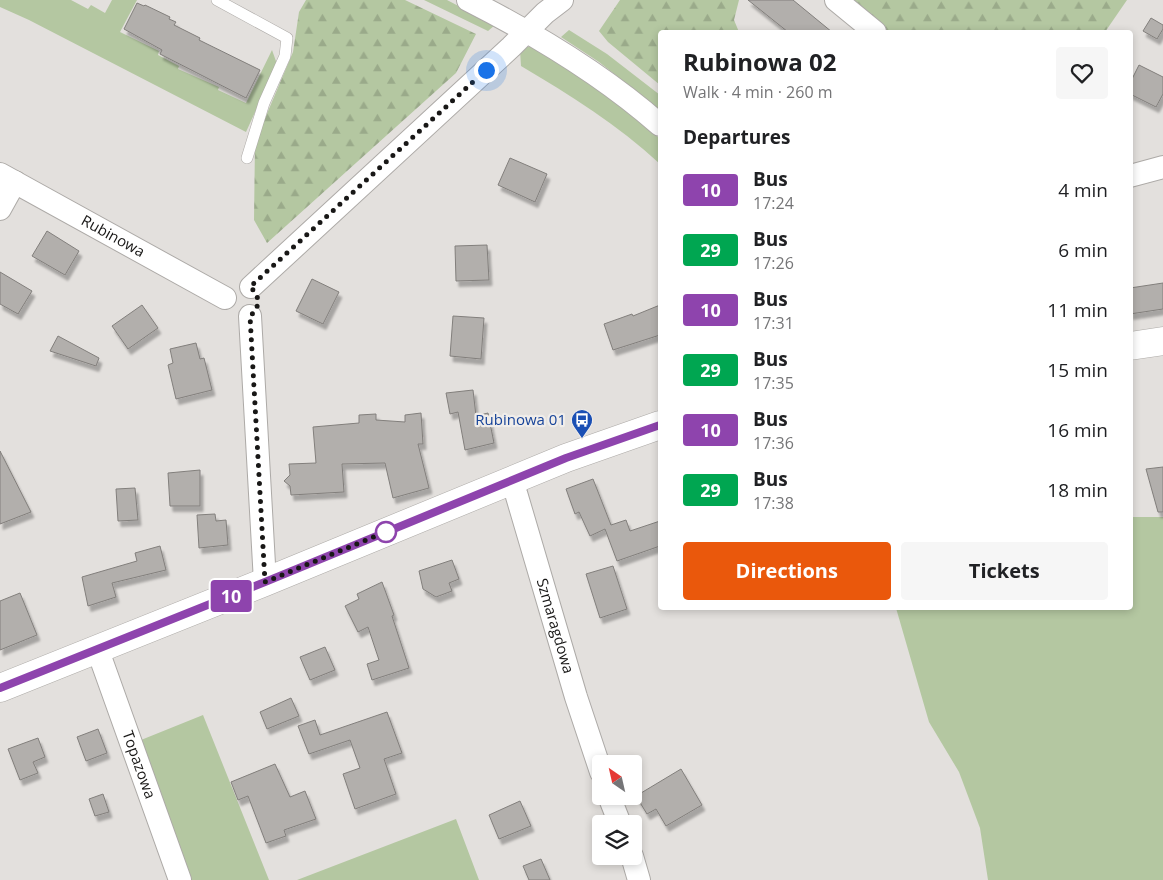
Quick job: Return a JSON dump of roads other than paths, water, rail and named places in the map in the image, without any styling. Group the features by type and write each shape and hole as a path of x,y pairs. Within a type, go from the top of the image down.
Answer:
{"street":[{"path":"468,0 528,31 600,76 658,123"},
{"path":"250,287 528,31 545,13 562,0"},
{"path":"836,0 873,30"},
{"path":"1133,175 1163,167"},
{"path":"0,208 8,178"},
{"name":"Rubinowa","path":"8,178 225,298 227,309 234,316 239,318 250,316"},
{"path":"225,298 227,293 235,286 245,285 250,287 259,299 257,309 250,316 265,582"},
{"path":"1133,346 1163,341"},
{"path":"0,688 265,582 566,458 658,426"},
{"name":"Szmaragdowa","path":"513,480 576,697 595,755"},
{"name":"Topazowa","path":"97,648 180,880"},
{"path":"635,865 639,880"}],"lane":[{"path":"217,0 286,38 285,56 264,103 247,158"}],"place":[{"name":"Rubinowa 01","path":"582,439"}]}
